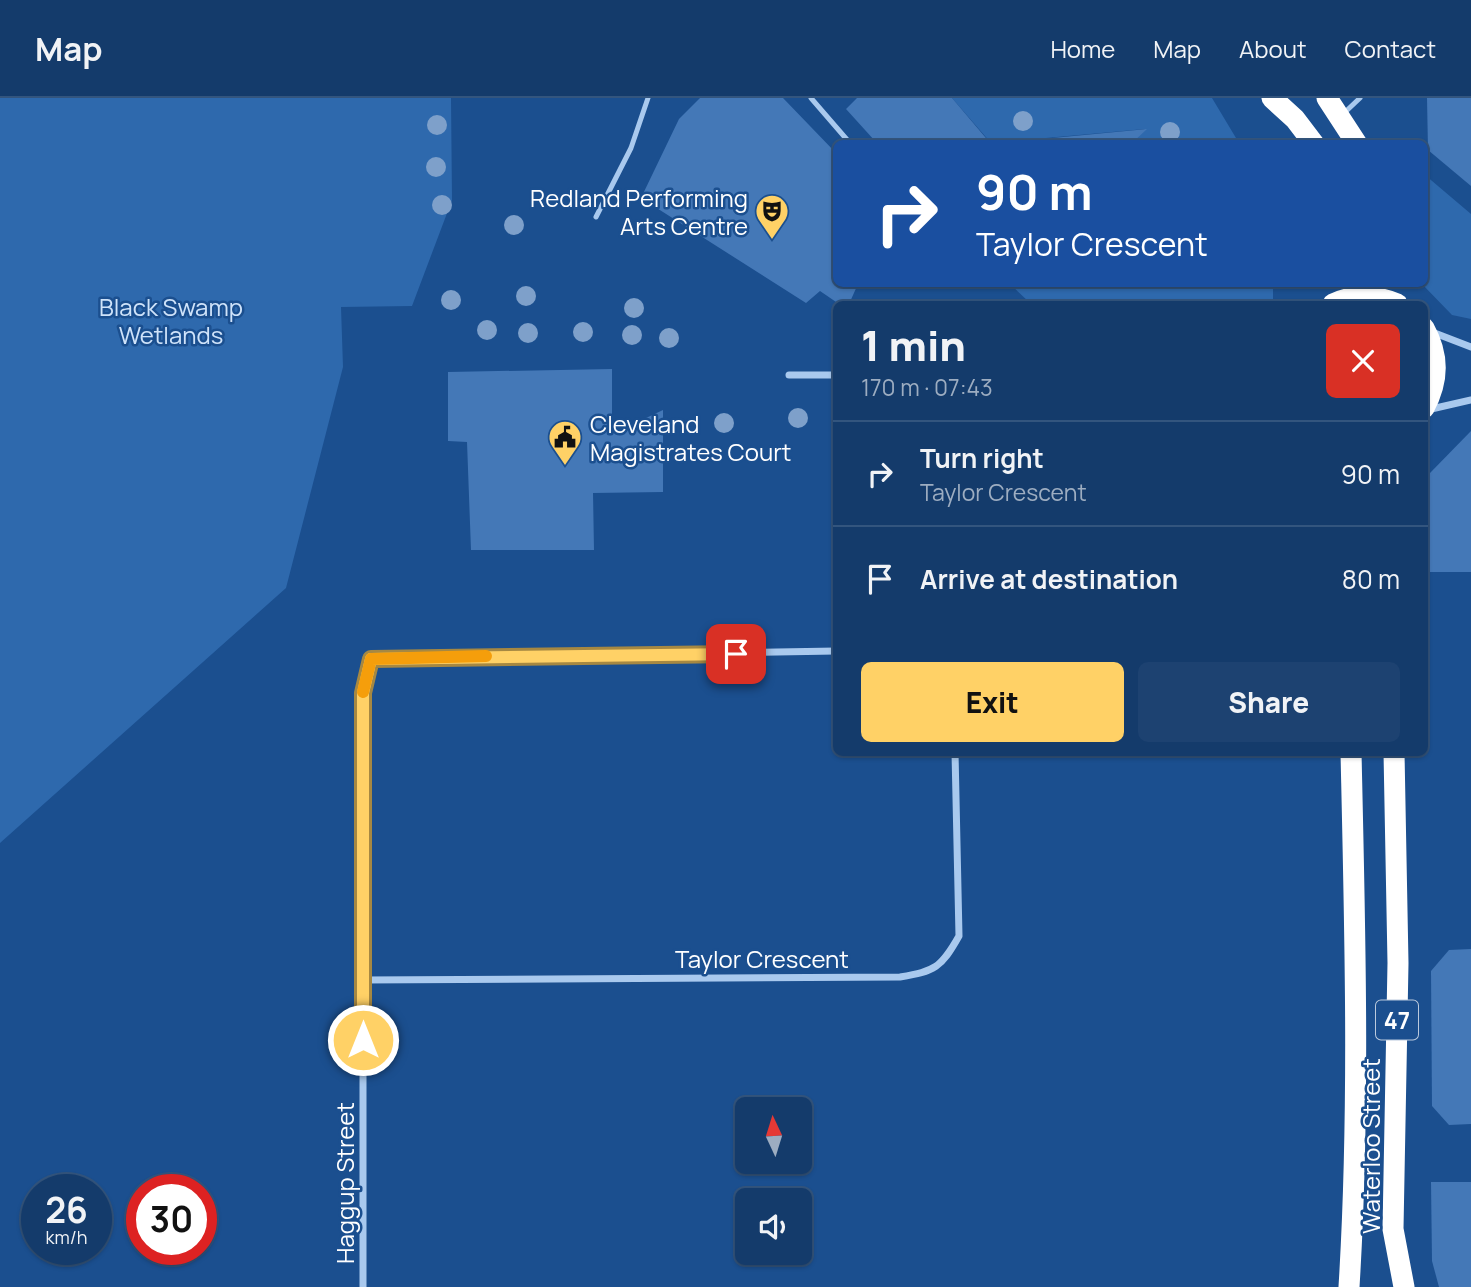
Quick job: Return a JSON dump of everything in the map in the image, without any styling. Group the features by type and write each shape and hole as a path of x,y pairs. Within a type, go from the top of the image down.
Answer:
{"highway":[{"path":"1272,98 1295,119 1311,140"},
{"path":"1327,98 1355,140"},
{"path":"1336,297 1359,296 1390,301"},
{"path":"1428,335 1434,349 1437,370 1433,392 1428,401"},
{"name":"Waterloo Street","path":"1349,1287 1353,1223 1355,965 1352,756"},
{"name":"Waterloo Street","path":"1394,756 1398,963 1393,1229 1404,1287"}],"street":[{"path":"1428,329 1471,347"},
{"path":"789,375 833,375"},
{"path":"1428,408 1471,400"},
{"name":"Haggup Street","path":"363,1287 363,693 371,659 833,652"},
{"name":"Taylor Crescent","path":"363,980 900,976 933,972 948,956 959,936 955,756"}],"lane":[{"path":"596,217 631,148 648,98"},
{"path":"811,98 847,140"},
{"path":"1341,116 1360,98"}],"green space":[{"name":"Black Swamp Wetlands","path":"0,98 451,98 452,200 412,306 341,307 343,367 286,588 0,843"},
{"path":"952,98 1212,98 1237,140 1134,140 1145,129 1024,140 988,140"},
{"path":"1428,178 1471,214 1471,319 1452,315 1425,287 1428,287"},
{"path":"1013,287 1273,287 1273,301 1028,301"}],"building":[{"name":"Redland Performing Arts Centre","path":"700,98 783,98 833,150 833,287 857,287 850,301 835,301 820,291 806,303 641,198 679,119"},
{"path":"857,98 952,98 988,140 874,140 846,109"},
{"path":"1427,98 1471,98 1471,186 1428,150"},
{"path":"1147,129 1135,140 1032,140"},
{"name":"Cleveland Magistrates Court","path":"612,369 612,434 663,410 663,492 593,493 594,550 471,550 467,442 448,441 448,372"},
{"path":"1471,431 1471,572 1430,572 1430,473"},
{"path":"1471,949 1471,1124 1449,1125 1432,1106 1431,971 1449,950"},
{"path":"1431,1182 1471,1182 1471,1287 1439,1287 1432,1261"}],"slow traffic":[{"path":"363,692 371,659 486,656"}],"place":[{"name":"Redland Performing Arts Centre","path":"772,241"},
{"name":"Cleveland Magistrates Court","path":"565,467"}],"route":[{"path":"363,1040 363,693 371,659 736,654"}]}
